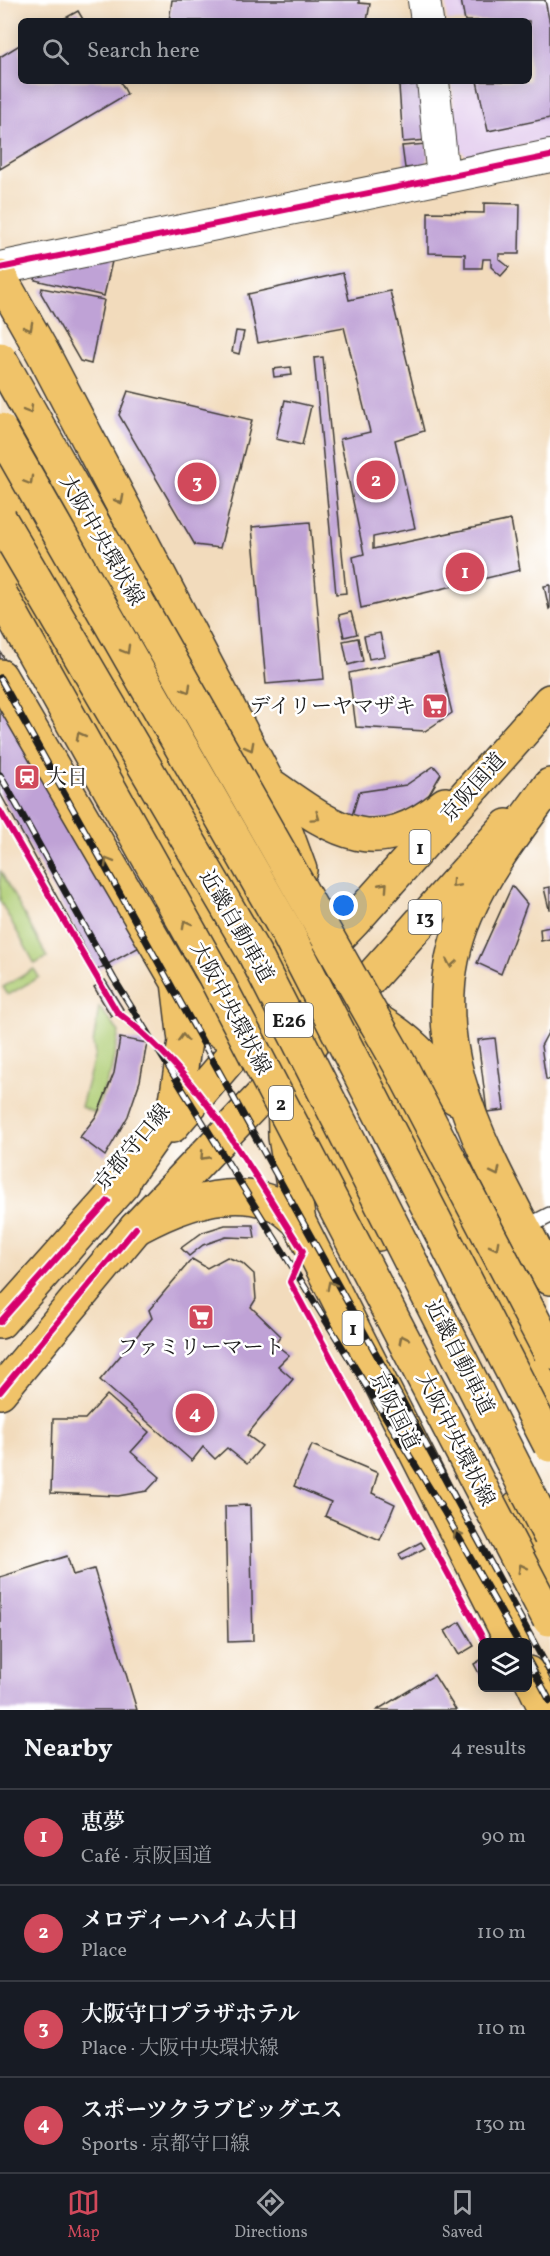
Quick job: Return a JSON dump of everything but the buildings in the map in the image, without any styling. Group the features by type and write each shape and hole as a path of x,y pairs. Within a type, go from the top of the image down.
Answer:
{"main road":[{"path":"0,277 43,352 268,783 308,891 319,957"},
{"name":"大阪中央環状線","path":"0,359 400,1065 550,1352"},
{"name":"近畿自動車道","path":"0,430 287,932 360,1070 550,1445"},
{"path":"0,478 302,1022 315,1111 550,1570"},
{"name":"近畿自動車道","path":"0,519 254,953 550,1536"},
{"path":"0,550 258,1002 302,1022 384,1073 550,1404"},
{"name":"大阪中央環状線","path":"0,593 214,975 550,1620"},
{"path":"0,676 178,982 202,1019 243,1043 302,1022 384,1024 409,1040 431,1063 537,1222 550,1278"},
{"name":"京阪国道","path":"510,1638 299,1222 285,1137 302,1022 319,957 550,701"},
{"path":"268,783 322,821 343,832 366,836 391,832 415,824 436,811 489,768"},
{"name":"13","path":"0,1392 302,1022 550,778"},
{"path":"470,1120 450,1045 446,1015 448,980 454,948 466,914 483,882 550,785"},
{"path":"108,1201 175,1107 185,1041 178,982"},
{"name":"京都守口線","path":"0,1322 108,1201 243,1043"},
{"path":"136,1228 162,1214 189,1204 218,1198 247,1198 277,1205 299,1222"},
{"path":"532,1681 546,1710"}],"street":[{"path":"424,0 427,18"},
{"path":"433,84 443,178"},
{"path":"0,268 550,156"}],"shaded area":[{"path":"446,0 550,0 550,140 467,156 456,147 452,84 532,84 532,18 447,18"}],"green space":[{"path":"0,870 47,957 35,964 0,901"},
{"path":"34,969 39,977 8,995 3,987"},
{"path":"99,1007 119,1032 111,1071 95,1113 81,1107 95,1054 93,1044"}],"railway":[{"path":"0,678 403,1402 550,1672"},
{"path":"0,775 114,979 445,1513 516,1638"},
{"path":"532,1667 550,1701"}],"cycle path":[{"path":"0,268 550,156"},
{"path":"0,811 117,1012 146,1036 198,1092 242,1155 303,1251 290,1282 483,1638"},
{"path":"0,1322 108,1201"},
{"path":"0,1392 136,1228"}],"place":[{"name":"メロディーハイム大日","path":"376,480"},
{"name":"大阪守口プラザホテル","path":"197,482"},
{"name":"恵夢","path":"465,572"},
{"name":"デイリーヤマザキ","path":"435,706"},
{"name":"大日","path":"27,777"},
{"name":"ファミリーマート","path":"201,1317"},
{"name":"スポーツクラブビッグエス","path":"195,1413"}]}
